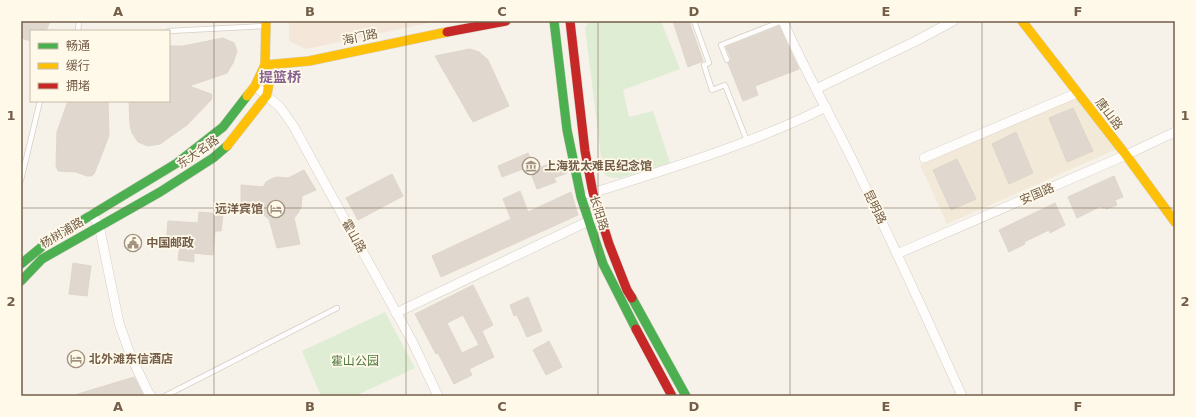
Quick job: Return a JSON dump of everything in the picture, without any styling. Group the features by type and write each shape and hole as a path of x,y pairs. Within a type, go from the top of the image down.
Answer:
{"main road":[{"name":"海门路","path":"265,65 283,65 305,62 420,36 506,21"},
{"name":"长阳路","path":"554,21 567,130 581,197 604,264 628,314 672,396"},
{"name":"长阳路","path":"570,21 585,151 593,193 600,216 627,290 686,396"},
{"name":"唐山路","path":"1022,21 1126,155 1175,222"},
{"name":"东大名路","path":"91,214 177,163 223,127 255,86 265,65 266,24"},
{"name":"东大名路","path":"99,225 160,192 213,158 230,144 267,95 270,76 265,65"},
{"name":"杨树浦路","path":"21,264 50,240 91,214"},
{"name":"杨树浦路","path":"21,281 42,259 99,225"}],"street":[{"name":"昆明路","path":"783,21 898,254 962,396"},
{"path":"816,89 916,41 952,21"},
{"name":"霍山路","path":"255,86 280,107 294,127 412,341 438,396"},
{"path":"924,158 1078,93"},
{"path":"581,197 746,141 796,122 826,107"},
{"name":"安国路","path":"898,254 1126,155 1175,132"},
{"path":"91,214 99,225 119,323 130,354 151,396"},
{"path":"396,313 600,216"}],"lane":[{"path":"694,21 709,63 704,65 712,90 725,85 746,141"},
{"path":"727,60 721,46 783,21"},
{"path":"170,32 266,24"},
{"path":"21,180 40,102"},
{"path":"165,396 337,308"}],"shaded area":[{"path":"289,21 438,21 306,49 289,41"},
{"path":"1076,97 1117,149 947,224 920,165"}],"green space":[{"path":"589,21 661,21 680,69 623,90 629,117 653,111 670,163 620,178 608,177 603,172 585,28"},
{"name":"霍山公园","path":"385,312 415,368 355,396 321,396 302,351"}],"building":[{"path":"21,21 50,21 46,30 30,30 30,41 21,38"},
{"path":"673,21 689,21 703,61 688,67"},
{"path":"779,26 799,69 755,86 758,95 743,101 728,63 731,59 726,47"},
{"path":"223,38 234,43 237,51 233,63 227,73 189,86 211,94 212,96 211,100 187,125 160,144 148,146 138,142 132,133 130,125 129,102 170,102 170,46 183,46"},
{"path":"470,49 479,52 488,60 509,106 473,122 435,56"},
{"path":"68,102 108,102 109,135 94,174 91,176 76,172 58,171 56,166 57,132"},
{"path":"1073,108 1093,151 1067,162 1049,118"},
{"path":"1016,132 1033,173 1009,184 992,144"},
{"path":"528,153 533,165 502,177 498,166"},
{"path":"957,159 976,199 951,210 933,170"},
{"path":"562,162 567,173 554,178 556,182 537,189 530,171 549,164 550,166"},
{"name":"远洋宾馆","path":"304,170 316,190 302,196 301,207 294,218 300,244 277,248 269,219 260,209 241,208 241,185 263,187 266,182 271,179 277,177 288,178"},
{"path":"392,174 403,196 358,220 346,198"},
{"path":"1114,176 1123,197 1115,200 1117,205 1106,209 1105,207 1102,208 1101,206 1077,218 1068,197"},
{"path":"520,191 528,212 571,192 578,215 441,277 432,256 511,219 503,199"},
{"path":"1055,203 1065,225 1050,233 1049,230 1024,242 1025,244 1009,252 999,230"},
{"path":"199,212 223,214 221,231 215,231 213,255 194,253 194,262 178,260 180,243 166,242 168,221 198,223"},
{"path":"73,263 91,266 87,296 69,294"},
{"path":"473,285 493,325 482,331 494,357 469,369 472,375 454,384 415,314","holes":["463,315 479,345 462,353 447,323"]},
{"path":"528,297 542,331 527,337 517,315 514,316 510,305"},
{"path":"549,341 562,367 546,375 533,350"},
{"path":"134,377 144,396 79,396 78,394"}],"traffic: fast":[{"path":"554,21 567,130 581,197 603,264 636,329"},
{"path":"21,264 50,240 177,163 223,127 247,96"},
{"path":"21,281 42,259 160,192 213,158 227,146"},
{"path":"632,298 686,396"}],"traffic: slow":[{"path":"247,96 255,86 265,65 266,21"},
{"path":"1022,21 1126,155 1175,222"},
{"path":"265,65 309,61 447,32"},
{"path":"227,146 267,95 270,76 265,65"}],"traffic: jam":[{"path":"447,32 506,21"},
{"path":"570,21 585,151 593,193 609,244 627,290 632,298"},
{"path":"636,329 672,396"}],"place":[{"name":"上海犹太难民纪念馆","path":"531,166"},
{"name":"远洋宾馆","path":"276,209"},
{"name":"中国邮政","path":"133,243"},
{"name":"北外滩东信酒店","path":"76,359"}],"district":[{"name":"提篮桥","path":"280,77"}]}
